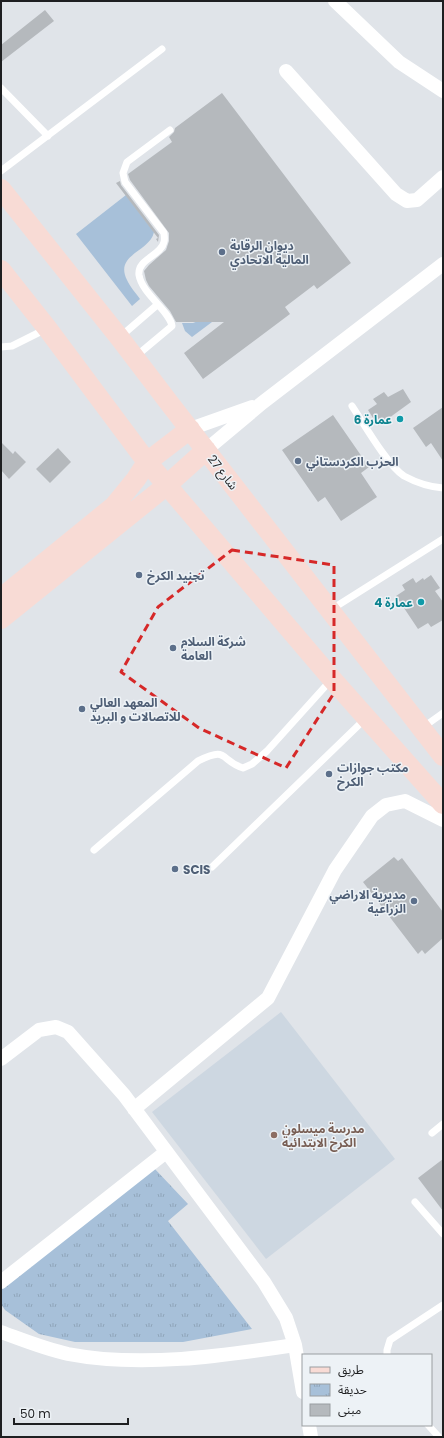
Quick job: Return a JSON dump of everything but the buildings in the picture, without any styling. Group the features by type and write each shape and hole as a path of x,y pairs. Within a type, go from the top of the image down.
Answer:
{"main road":[{"name":"شارع 27","path":"1,189 119,337 443,756"},
{"path":"1,270 47,328 147,462 332,679 443,804"},
{"path":"1,598 114,506 136,479 147,462 190,429"},
{"path":"1,620 167,485 206,450"}],"street":[{"path":"335,1 399,62 443,91"},
{"path":"286,72 396,194 407,201 417,200 443,177"},
{"path":"206,450 262,403 443,264"},
{"path":"190,429 262,403"},
{"path":"134,1109 268,998 335,870 372,816 386,805 405,801 443,820"},
{"path":"1,1059 39,1030 56,1027 68,1032 124,1095 264,1282 286,1318 295,1345 302,1386"},
{"path":"1,1282 166,1152"},
{"path":"1,1332 67,1354 110,1359 174,1359 239,1353 295,1345"},
{"path":"309,1426 311,1437"}],"lane":[{"path":"1,171 162,49"},
{"path":"1,88 48,136"},
{"path":"135,358 172,326 171,320 157,305 143,285 139,273 143,263 161,250 164,242 164,233 125,182 123,173 127,162 170,130"},
{"path":"119,337 157,305"},
{"path":"1,354 12,346 47,328"},
{"path":"1,348 12,346"},
{"path":"352,406 392,465 404,476 425,486 443,488"},
{"path":"330,611 443,539"},
{"path":"94,850 198,761 210,755 217,754 223,755 234,765 243,768 252,764 267,751 332,679"},
{"path":"421,728 443,713"},
{"path":"212,867 367,718"},
{"path":"432,1133 443,1124"},
{"path":"415,1202 443,1234"},
{"path":"387,1354 390,1340 443,1305"},
{"path":"429,1426 439,1437"}],"highlighted area":[{"path":"232,550 334,565 334,693 286,768 199,728 121,672 158,607"}],"shaded area":[{"name":"مدرسة ميسلون الكرخ الابتدائية","path":"281,1012 395,1159 266,1259 152,1112"}],"green space":[{"path":"126,195 154,232 151,239 125,264 124,271 127,280 131,288 140,299 132,306 76,234"},
{"path":"206,318 216,319 192,337 185,331 182,323 193,323"},
{"path":"154,1168 188,1204 168,1221 252,1329 183,1342 75,1342 39,1334 5,1310 1,1304 1,1289"}],"place":[{"name":"ديوان الرقابة المالية الاتحادي","path":"222,252"},
{"name":"عمارة 6","path":"400,419"},
{"name":"الحزب الكردستاني","path":"298,461"},
{"name":"تجنيد الكرخ","path":"139,575"},
{"name":"عمارة 4","path":"421,602"},
{"name":"شركة السلام العامة","path":"173,648"},
{"name":"المعهد العالي للاتصالات و البريد","path":"82,709"},
{"name":"مكتب جوازات الكرخ","path":"329,774"},
{"name":"SCIS","path":"175,869"},
{"name":"مديرية الاراضي الزراعية","path":"414,901"},
{"name":"مدرسة ميسلون الكرخ الابتدائية","path":"274,1135"}]}
